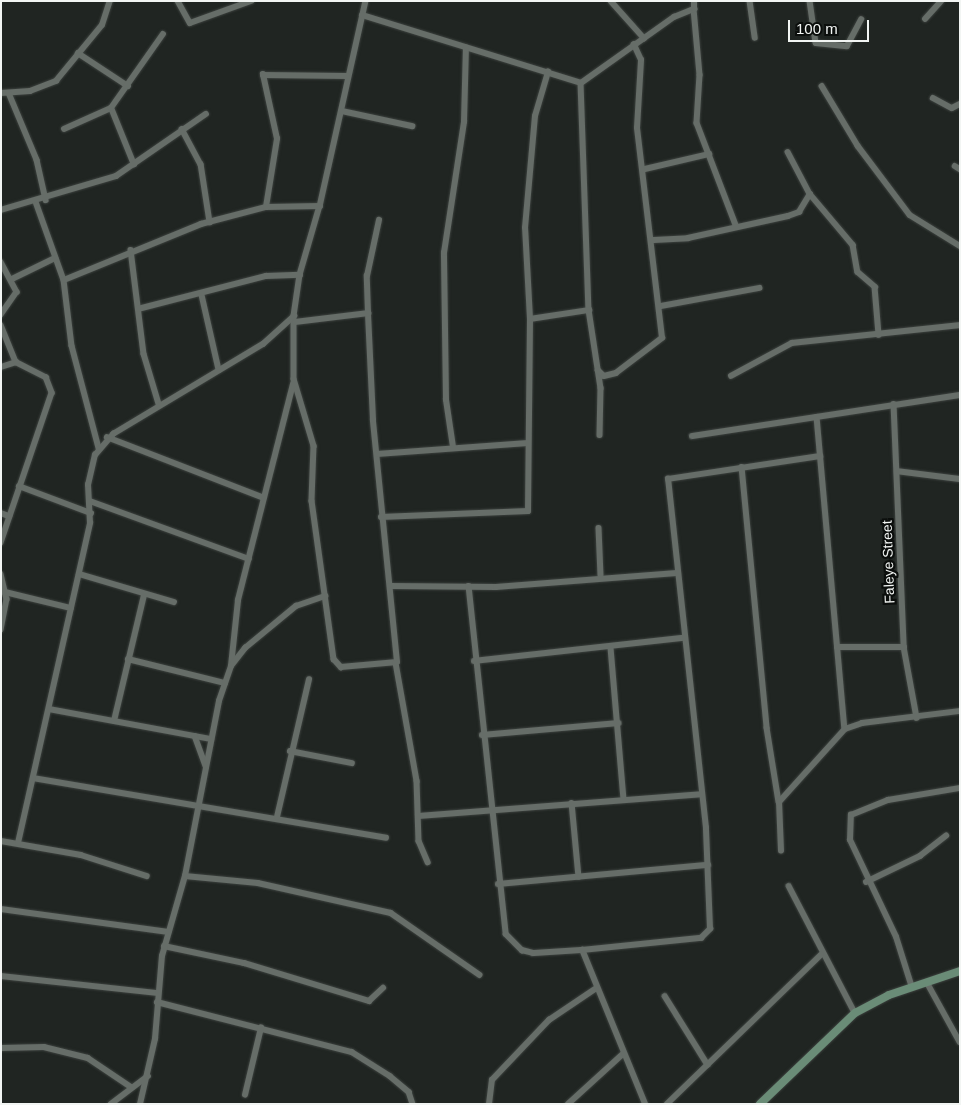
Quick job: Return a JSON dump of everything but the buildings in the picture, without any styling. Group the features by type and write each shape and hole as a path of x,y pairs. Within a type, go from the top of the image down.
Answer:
{"street":[{"path":"1,93 10,93 56,81 102,25 110,1"},
{"path":"178,1 190,23 251,1"},
{"path":"140,1104 148,1076 164,946 185,876 211,739 231,666 238,600 294,379 294,319 300,275 320,206 366,1"},
{"path":"611,1 645,35"},
{"path":"694,1 700,75 697,123 736,225"},
{"path":"750,1 754,38"},
{"path":"810,1 816,43 847,46 861,20"},
{"path":"925,19 941,1"},
{"path":"581,83 645,35 694,9"},
{"path":"362,15 581,83"},
{"path":"64,129 111,108 163,34"},
{"path":"598,370 604,376 616,373 661,341 661,306 654,240 637,121 642,60 634,45"},
{"path":"453,447 446,400 444,253 464,122 466,48"},
{"path":"78,53 128,86"},
{"path":"382,517 528,511 530,319 525,228 535,116 548,72"},
{"path":"266,207 276,139 263,75 348,76"},
{"path":"581,83 589,310 598,370 600,435"},
{"path":"822,86 858,146 910,215 960,246"},
{"path":"10,93 37,160 46,200"},
{"path":"934,98 952,108 960,104"},
{"path":"111,108 134,165"},
{"path":"342,110 412,126"},
{"path":"1,210 46,200 116,176 206,114"},
{"path":"182,129 201,164 210,222"},
{"path":"788,152 810,194 853,245 857,269 875,287 879,336"},
{"path":"645,169 709,154"},
{"path":"654,240 688,238 736,225 794,214 810,194"},
{"path":"36,202 54,258 64,280 72,346 99,448"},
{"path":"64,280 131,250 210,222 266,207 320,206"},
{"path":"379,220 367,276 377,454 396,663 414,760 421,849 428,862"},
{"path":"131,250 144,354 159,404"},
{"path":"12,279 54,258"},
{"path":"1,262 12,279 17,292 1,315"},
{"path":"138,309 202,295 266,276 300,275"},
{"path":"661,306 759,288"},
{"path":"202,295 219,370"},
{"path":"530,319 589,310"},
{"path":"18,843 92,513 90,472 99,448 107,438 159,404 263,344 294,319 368,313"},
{"path":"1,325 16,362 46,376 52,393 1,543"},
{"path":"731,376 792,343 879,336 960,325"},
{"path":"1,367 16,362"},
{"path":"294,379 314,446 312,501 325,596 338,667 396,663"},
{"path":"692,436 960,395"},
{"name":"Faleye Street","path":"894,404 904,646 917,718"},
{"path":"288,408 301,407"},
{"path":"817,417 845,729"},
{"path":"107,438 264,498"},
{"path":"377,454 453,447 528,444"},
{"path":"469,586 474,661 498,884 506,934 522,950 543,954 706,936 708,865 676,573 668,479 820,456"},
{"path":"742,467 768,728 780,802 781,851"},
{"path":"897,471 960,479"},
{"path":"19,486 92,513"},
{"path":"90,502 249,559"},
{"path":"1,513 9,516"},
{"path":"599,528 601,575"},
{"path":"390,586 469,586 601,575 676,573"},
{"path":"1,574 4,592 1,629"},
{"path":"79,574 129,586 144,595 174,602"},
{"path":"4,592 71,608"},
{"path":"114,721 144,595"},
{"path":"231,666 245,648 296,606 325,596"},
{"path":"474,661 611,648 683,638"},
{"path":"837,647 904,646"},
{"path":"611,648 624,799"},
{"path":"128,659 225,684"},
{"path":"277,817 290,751 310,680"},
{"path":"49,709 211,739"},
{"path":"780,802 845,729 862,723 960,712"},
{"path":"482,735 618,723"},
{"path":"194,736 206,768"},
{"path":"290,751 352,763"},
{"path":"33,778 198,808 277,817 386,838"},
{"path":"912,988 896,937 866,882 850,840 851,815 888,800 960,788"},
{"path":"418,816 701,794"},
{"path":"572,803 579,877"},
{"path":"866,882 920,856 946,836"},
{"path":"1,841 81,855 147,876"},
{"path":"498,884 708,865"},
{"path":"185,876 258,883 391,913 480,974"},
{"path":"789,886 821,955 855,1014"},
{"path":"1,909 168,932"},
{"path":"164,946 244,963 369,1002 383,988"},
{"path":"582,950 595,989 645,1104"},
{"path":"667,1104 821,955"},
{"path":"763,1103 855,1014 912,988 928,984 960,971"},
{"path":"1,976 158,993"},
{"path":"928,984 960,1042"},
{"path":"489,1104 492,1080 549,1020 595,989"},
{"path":"665,996 708,1065"},
{"path":"157,1002 261,1028 368,1060 409,1092 413,1104"},
{"path":"245,1095 261,1028"},
{"path":"1,1048 44,1047 88,1058 131,1087"},
{"path":"568,1104 623,1054"},
{"path":"111,1104 148,1076"}]}
